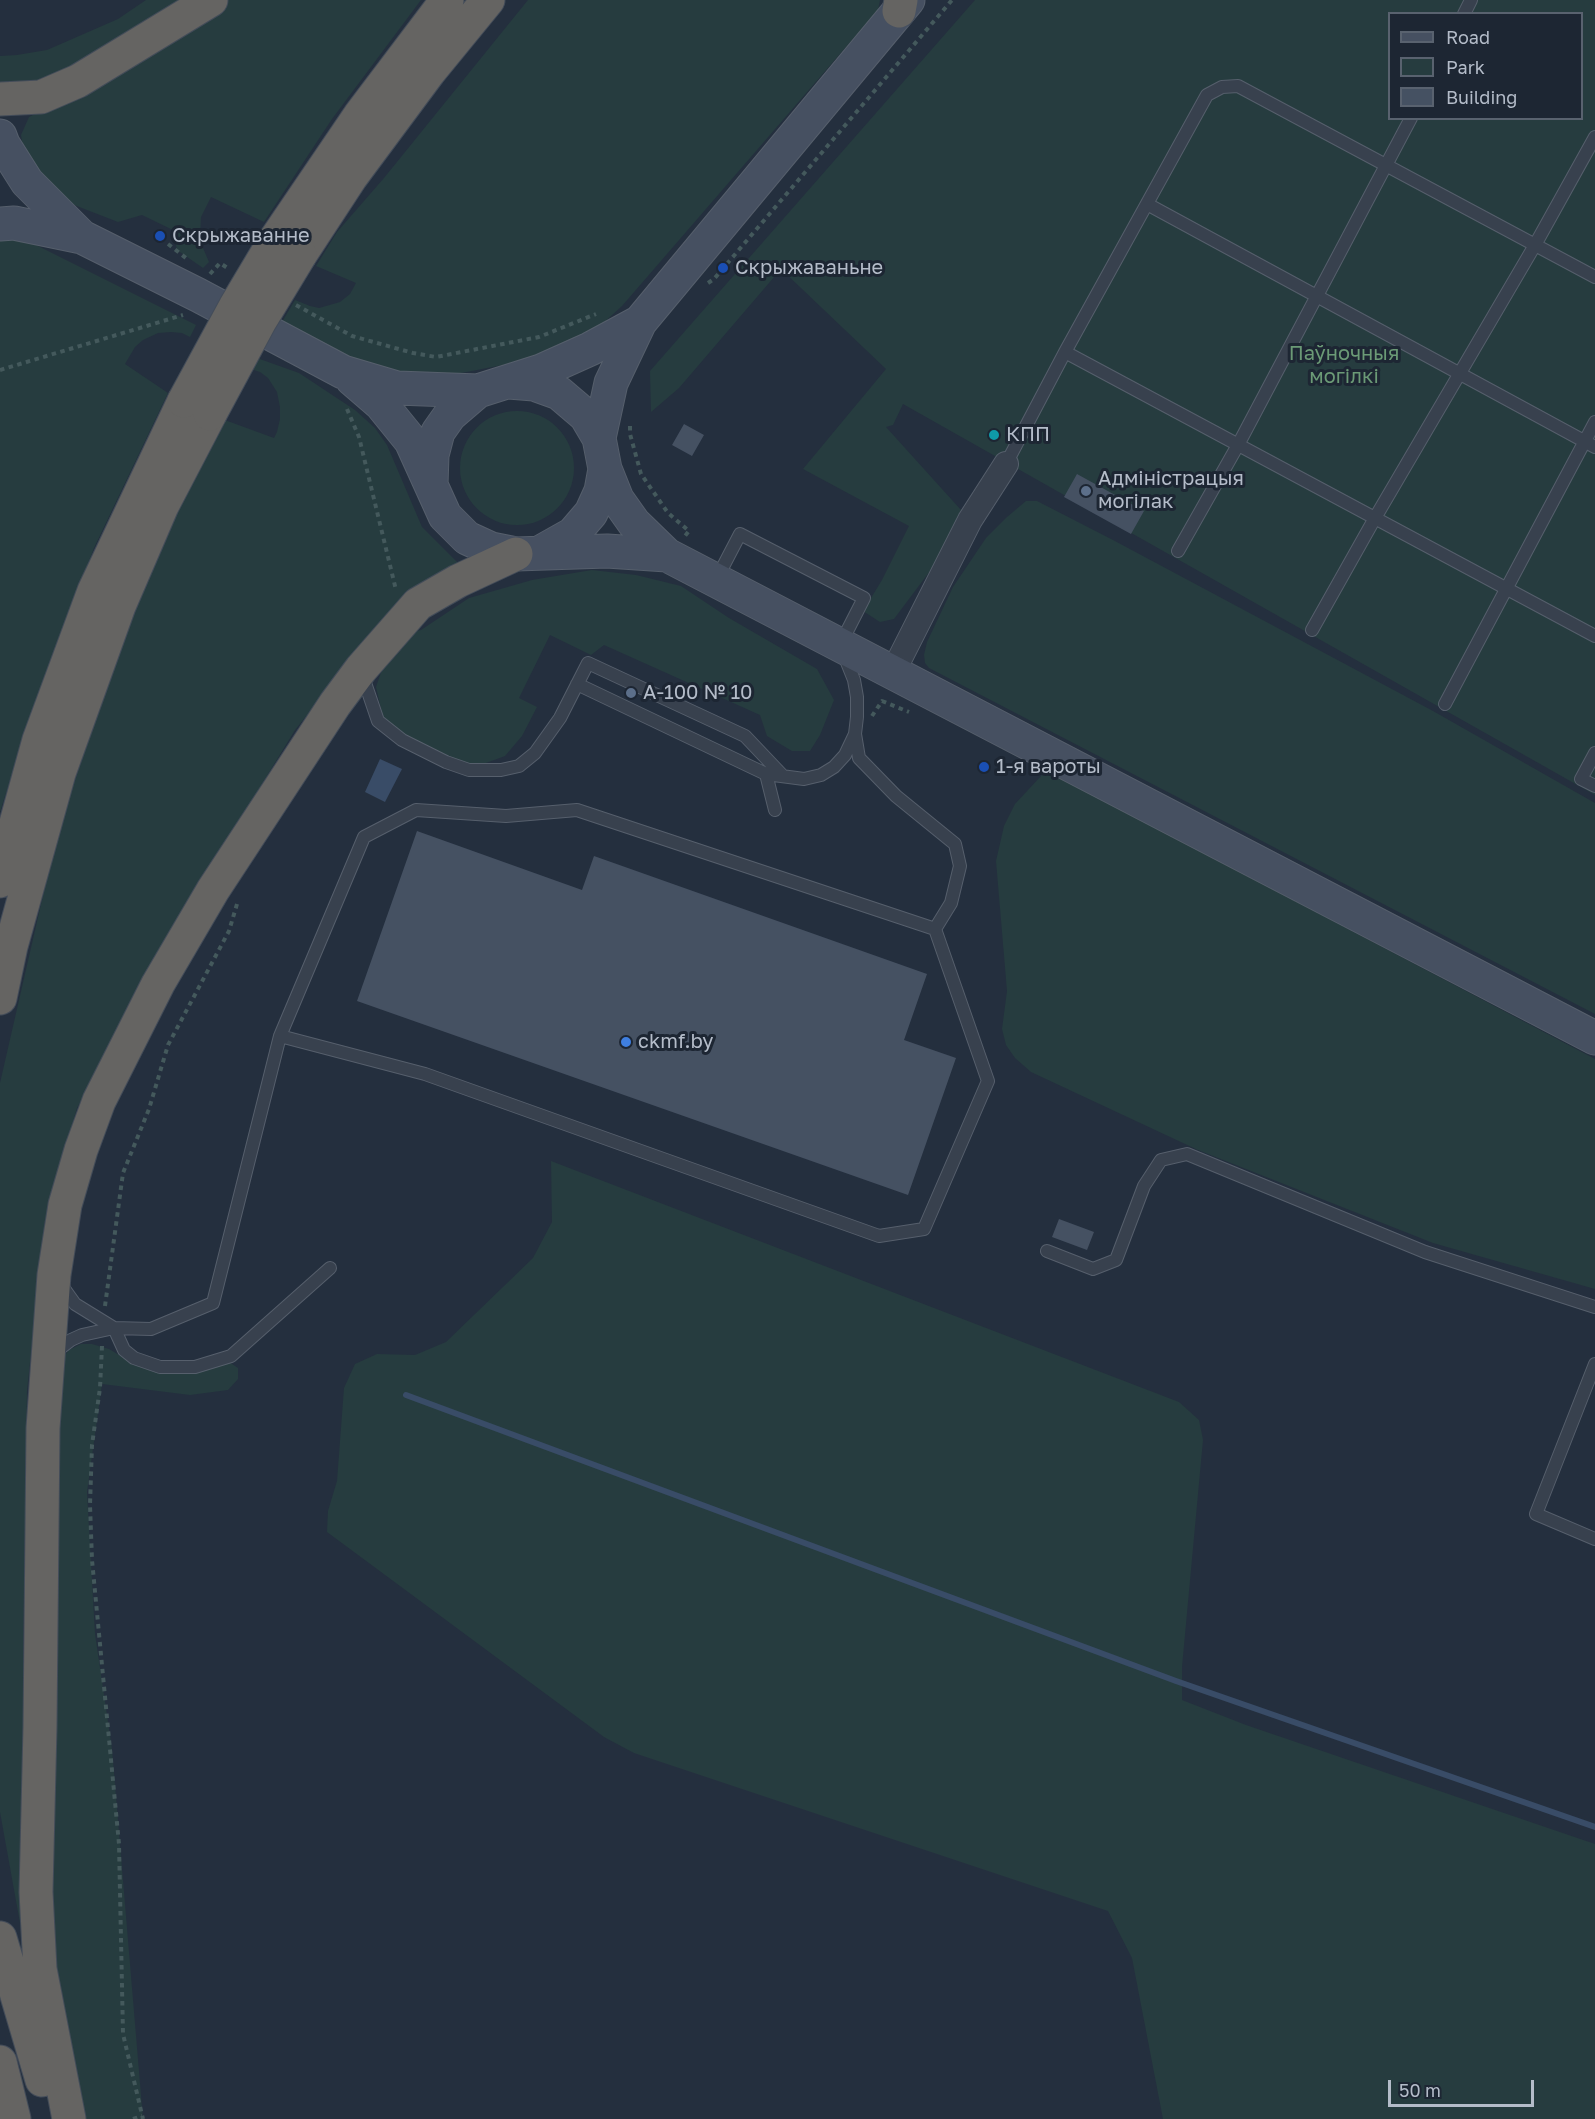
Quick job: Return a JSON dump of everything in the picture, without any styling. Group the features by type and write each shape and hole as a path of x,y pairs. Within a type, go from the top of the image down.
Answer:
{"highway":[{"path":"0,99 41,97 78,81 211,0"},
{"path":"288,247 360,115 447,0"},
{"path":"0,998 11,946 59,774 115,618 162,506 235,307 358,168 429,72 488,0"},
{"path":"0,881 39,741 94,591 197,408"},
{"path":"69,2119 40,1969 36,1892 43,1428 47,1358 54,1275 65,1205 81,1150 99,1101 153,995 213,890 335,704 361,669 418,604 458,581 529,553"},
{"path":"0,1938 53,2119"},
{"path":"0,2062 14,2119"}],"main road":[{"path":"529,553 573,534 591,513 601,491 602,453 611,383 640,321 903,4"},
{"path":"0,177 2,171 1,140"},
{"path":"1,140 27,182 82,237"},
{"path":"0,224 14,223 82,237 195,279 339,371 381,404 411,441 445,516 467,538 491,549 529,553 608,551 667,555"},
{"path":"431,484 432,455 438,432 450,415 491,387 541,371 590,349 640,321"},
{"path":"339,371 397,388 534,384 559,393 586,416 602,453 617,499 634,523 667,555 892,674 1011,732 1595,1038"}],"street":[{"path":"892,674 970,520 1006,464"}],"lane":[{"path":"1006,464 1207,95 1222,87 1238,86 1595,277"},
{"path":"1178,551 1238,445 1410,120"},
{"path":"1312,630 1535,245 1595,136"},
{"path":"1146,204 1590,445"},
{"path":"1065,352 1595,636"},
{"path":"1445,704 1507,589 1590,445 1595,422"},
{"path":"716,581 740,534 864,598 840,645 849,665 857,697 855,734 859,758 873,775 896,796 955,844 960,866 951,903 935,929"},
{"path":"361,669 378,721 402,740 446,762 469,770 501,770 519,766 535,753 560,718 588,663 745,736 782,775"},
{"path":"577,684 766,774 804,779 821,774 834,767 845,755 855,734"},
{"path":"1595,753 1581,778 1595,786"},
{"path":"766,774 775,810"},
{"path":"47,1358 71,1340 107,1326 151,1329 213,1303 280,1036 364,837 416,810 506,816 576,810 935,929"},
{"path":"280,1036 425,1074 879,1236 924,1229 988,1081 935,929"},
{"path":"1047,1251 1093,1269 1116,1260 1144,1186 1161,1160 1187,1154 1425,1252 1595,1308"},
{"path":"54,1275 75,1304 107,1326 124,1350 134,1358 160,1367 195,1367 231,1356 330,1268"},
{"path":"1595,1364 1536,1514 1595,1539"}],"path":[{"path":"706,284 714,279 952,0"},
{"path":"168,244 195,279"},
{"path":"195,279 208,277 220,264 230,269"},
{"path":"0,370 186,315 195,279"},
{"path":"291,302 352,336 436,357 539,337 599,313"},
{"path":"339,371 352,336"},
{"path":"346,407 359,437 396,591 418,604"},
{"path":"629,416 630,434 641,474 668,513 689,531 667,555"},
{"path":"133,2119 142,2117 123,2034 119,1844 92,1560 90,1505 92,1445 123,1173 149,1109 168,1045 229,931 238,898"}],"green space":[{"path":"146,0 187,0 84,62 34,87 0,87 0,56 47,50 118,19"},
{"path":"225,0 421,0 332,119 264,222 211,197 201,217 200,241 209,262 203,268 177,250 173,230 142,215 118,222 69,203 42,183 24,154 21,135 29,117 87,87"},
{"path":"528,0 880,0 878,10 622,306 579,345 534,359 430,379 355,361 282,322 295,300 319,308 340,302 350,294 356,283 316,266 337,232 384,178"},
{"name":"Паўночныя могілкі","path":"975,0 1595,0 1595,795 903,404 893,425 886,427 961,510 933,567 894,619 880,622 863,611 882,580 909,526 803,469 886,369 781,269 679,388 651,412 650,371"},
{"path":"0,235 28,241 196,325 190,337 182,333 171,332 158,333 143,340 135,347 125,364 168,393 94,548 34,706 0,812"},
{"path":"257,358 299,373 355,410 375,428 387,445 422,527 462,567 389,613 295,730 171,933 77,1108 45,1220 27,1391 23,1652 28,1743 22,1934 0,1812 0,1083 58,830 130,619 210,437 222,419 274,438 277,432 280,407 277,392 268,378 251,369"},
{"path":"517,411 539,415 557,428 570,446 574,468 570,490 557,508 539,521 517,525 495,521 477,508 464,490 460,468 464,446 477,428 495,415"},
{"path":"1026,501 1037,501 1113,540 1433,711 1595,803 1595,1014 929,668 925,663 924,655 927,642 953,587 986,538"},
{"path":"592,570 636,575 681,586 729,618 817,669 834,700 820,735 810,751 792,751 767,736 760,715 604,645 591,655 550,635 519,698 537,707 522,736 505,756 486,763 463,763 423,746 384,722 376,687 389,649 407,633 421,630 469,598 532,580"},
{"path":"1052,773 1595,1059 1595,1289 1433,1243 1198,1150 1031,1072 1015,1058 1006,1045 1002,1029 1007,991 996,861 1004,826 1015,804 1042,775"},
{"path":"551,1161 1179,1402 1199,1420 1203,1440 1182,1667 1182,1700 1246,1725 1595,1844 1595,2119 1163,2119 1132,1958 1108,1911 634,1753 604,1737 327,1532 328,1511 337,1481 344,1388 355,1364 377,1354 415,1355 446,1342 533,1258 552,1222"},
{"path":"81,1344 92,1344 109,1349 134,1364 159,1371 229,1362 238,1368 238,1379 228,1390 190,1395 102,1384 87,1492 95,1634 112,1749 143,2119 82,2119 57,1997 51,1883 60,1361 69,1350"}],"water":[{"path":"380,759 402,769 385,802 365,792"}],"building":[{"path":"684,424 704,435 692,456 672,445"},
{"path":"1077,474 1144,511 1131,534 1064,497"},
{"path":"417,831 582,890 594,856 927,974 904,1040 956,1058 908,1195 357,1001"},
{"path":"1059,1219 1094,1232 1087,1250 1052,1237"}],"waterway":[{"path":"406,1395 1176,1681 1595,1827"}],"place":[{"name":"Скрыжаванне","path":"160,236"},
{"name":"Скрыжаваньне","path":"723,268"},
{"name":"КПП","path":"994,435"},
{"name":"Адміністрацыя могілак","path":"1086,491"},
{"name":"А-100 № 10","path":"631,693"},
{"name":"1-я вароты","path":"984,767"},
{"name":"ckmf.by","path":"626,1042"}]}
